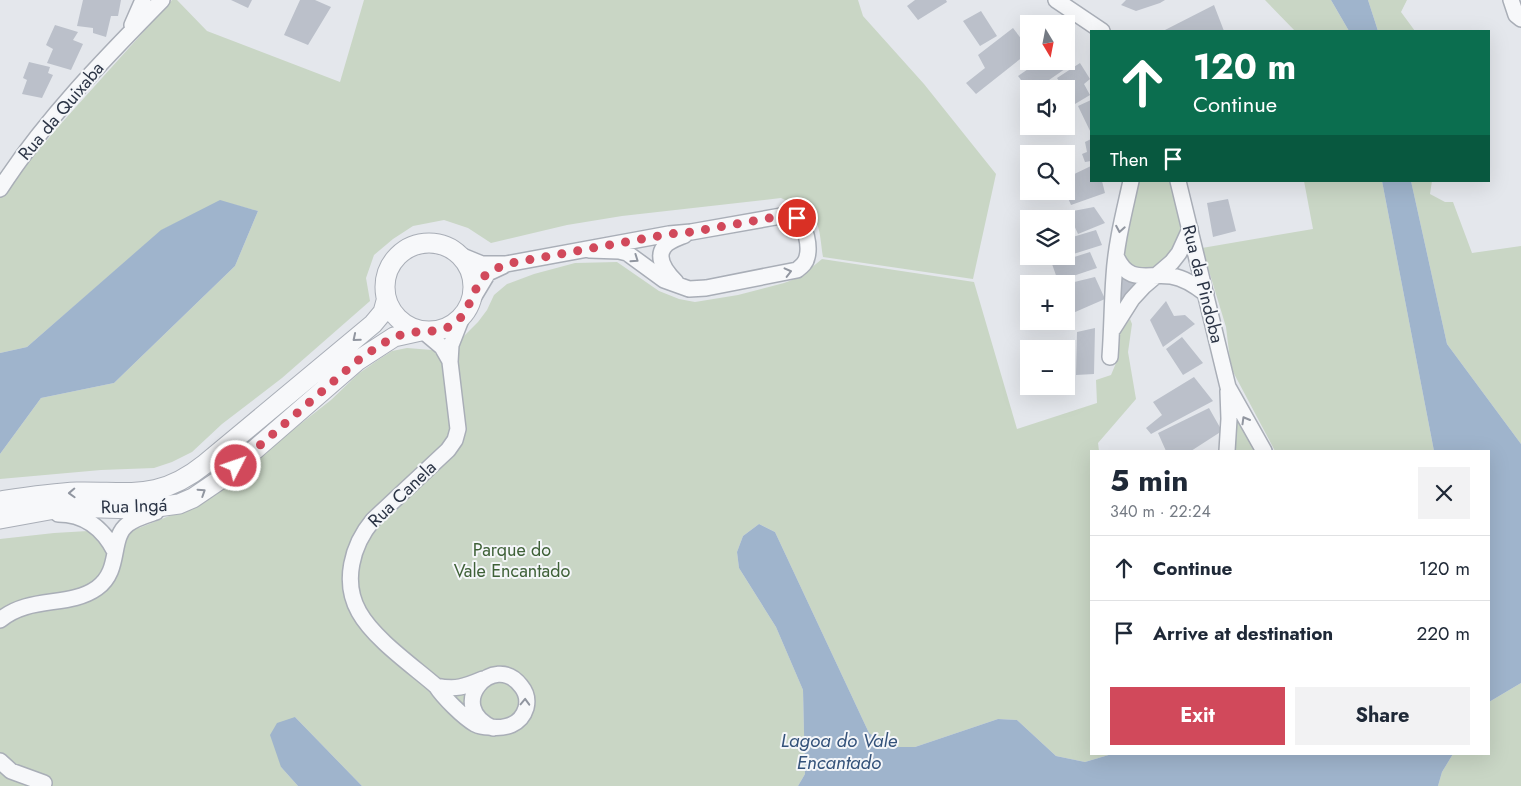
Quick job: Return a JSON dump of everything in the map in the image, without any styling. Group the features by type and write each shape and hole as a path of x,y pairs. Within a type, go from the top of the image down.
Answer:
{"street":[{"name":"Rua da Quixaba","path":"127,36 143,0"},
{"name":"Rua da Quixaba","path":"0,189 19,160 49,122 162,0"},
{"path":"1056,0 1101,30"},
{"path":"1511,0 1516,14 1521,19"},
{"path":"1110,357 1114,276 1120,224 1134,182"},
{"name":"Rua da Pindoba","path":"1175,182 1190,229 1228,387 1227,450"},
{"path":"506,264 488,273 467,311 454,324 444,329 434,332 409,328 399,321 386,301 385,284 389,267 396,257 416,245 433,243 450,248 460,255 482,264 506,264 669,234 790,216 797,218 804,230 807,259 797,270 787,273 698,289 681,287 664,280 627,253 589,250"},
{"path":"1112,330 1132,299 1172,262 1190,229"},
{"path":"681,287 664,269 661,253 664,246 691,232"},
{"path":"460,255 470,270 474,288 473,298"},
{"path":"1116,256 1126,271 1140,276 1171,276 1195,285 1206,294"},
{"name":"Rua Ingá","path":"0,501 53,493 144,492 161,489 177,483 198,470 373,324 383,312 386,301"},
{"name":"Rua Canela","path":"462,317 452,338 450,362 458,429 455,440 448,450 373,520 364,531 353,556 350,570 358,612 378,636 436,686 442,695 475,724 493,728"},
{"name":"Rua Ingá","path":"0,519 36,514 66,507 136,509 180,504 193,498 221,479 357,361 394,338 422,331"},
{"name":"Rua Canela","path":"422,331 442,347 450,362"},
{"name":"Rua da Pindoba","path":"1228,387 1263,450"},
{"path":"0,620 12,610 89,593 99,587 112,569 119,537 123,528 137,519 180,504"},
{"path":"36,514 65,514 91,522 108,539 115,552"},
{"path":"436,686 450,689 458,688 493,675 502,674 510,676 524,688 526,697 526,706 518,721 510,726 493,728 484,724 478,718 473,710 472,701 478,684 485,678"},
{"path":"0,761 11,771 46,785"},
{"path":"19,786 33,782 46,785"}],"green space":[{"path":"172,0 177,0 207,31 340,82 364,0 858,0 863,16 924,84 996,174 973,279 823,257 819,229 813,216 803,207 781,198 622,216 567,225 491,243 468,228 444,220 413,226 393,239 374,255 366,278 370,301 282,378 222,424 192,452 154,468 101,470 0,479 0,454 41,398 114,383 235,266 258,211 220,201 162,230 27,347 0,353 0,196 58,127"},
{"path":"1265,0 1331,0 1348,30 1294,30"},
{"path":"1368,0 1407,0 1401,12 1414,30 1378,30"},
{"path":"1135,182 1173,182 1181,215 1181,227 1177,242 1170,255 1159,266 1151,270 1133,271 1124,259 1122,249"},
{"path":"1304,182 1382,182 1434,450 1274,450 1231,368 1226,327 1202,248 1313,229"},
{"path":"1411,182 1432,182 1430,194 1445,202 1453,202 1472,253 1521,246 1521,444 1447,344"},
{"name":"Parque do Vale Encantado","path":"822,259 974,282 1017,429 1097,403 1096,380 1111,375 1116,363 1118,336 1130,319 1132,324 1128,352 1136,399 1098,443 1099,450 1090,450 1090,755 1109,755 1085,762 1056,756 1017,720 998,719 915,747 889,747 869,733 775,532 759,524 743,536 737,552 739,568 776,627 803,690 805,774 798,786 362,786 295,717 281,767 298,786 0,786 0,539 54,533 139,528 197,505 331,400 358,374 378,360 392,351 407,348 432,350 458,342 478,322 487,310 494,295 507,284 534,274 575,263 617,262 659,291 679,299 695,302 738,295 800,277"},
{"path":"1234,411 1257,450 1232,450"},
{"path":"1521,683 1521,786 1438,786 1442,772 1452,755 1490,755 1490,701"}],"water":[{"path":"1331,0 1368,0 1378,30 1348,30"},
{"path":"1382,182 1411,182 1447,344 1521,444 1521,683 1490,701 1490,450 1434,450"},
{"path":"220,200 258,211 235,266 114,383 41,398 0,454 0,353 27,347 161,230"},
{"name":"Lagoa do Vale Encantado","path":"759,524 775,532 869,733 889,747 915,747 998,719 1017,720 1056,756 1085,762 1109,755 1452,755 1442,772 1438,786 798,786 805,774 803,690 776,627 739,568 737,552 743,536"},
{"path":"295,717 362,786 298,786 281,767 270,735 277,723"}],"building":[{"path":"83,0 121,0 118,16 111,16 106,37 93,33 93,28 77,26"},
{"path":"231,0 252,0 248,8"},
{"path":"300,0 315,0 331,7 308,45 284,35"},
{"path":"915,0 946,0 947,2 918,20 907,6"},
{"path":"1126,0 1165,0 1136,11 1121,5"},
{"path":"1214,5 1224,30 1165,30"},
{"path":"981,11 997,36 980,46 963,21"},
{"path":"55,25 78,32 73,40 83,44 71,70 47,63 53,49 46,45"},
{"path":"1013,28 1020,37 1020,59 976,94 966,83 985,68 978,55"},
{"path":"29,62 50,67 48,73 53,75 42,98 22,94 27,80 23,78"},
{"path":"1080,63 1090,79 1084,84 1090,95 1075,104 1075,80 1058,80 1057,78 1069,70 1075,70 1075,66"},
{"path":"1027,70 1063,70 1049,80 1021,80 1018,76"},
{"path":"1090,100 1090,131 1078,106"},
{"path":"1090,140 1090,161 1085,162 1082,154 1087,152 1085,142"},
{"path":"1090,166 1090,182 1102,182 1105,193 1071,205 1069,200 1075,200 1075,174"},
{"path":"1228,199 1236,231 1213,237 1207,203"},
{"path":"1094,207 1105,223 1078,234 1075,227 1075,211"},
{"path":"1096,230 1102,245 1075,253 1075,236"},
{"path":"1090,252 1097,268 1075,275 1056,275 1052,265 1075,265 1075,257"},
{"path":"1118,272 1135,283 1117,306"},
{"path":"1095,277 1105,299 1075,312 1075,282"},
{"path":"1166,301 1174,316 1185,315 1195,324 1163,347 1150,320"},
{"path":"1095,328 1094,374 1076,375 1077,332"},
{"path":"1182,337 1203,363 1183,375 1166,349"},
{"path":"1194,377 1213,401 1151,434 1146,428 1162,415 1153,402"},
{"path":"1209,408 1222,431 1193,450 1166,450 1158,433"}],"route":[{"path":"236,466 357,361 373,350 394,338 406,334 421,331 434,332 454,324 467,311 488,273 506,264 669,234 691,232 781,216 797,218"}]}
